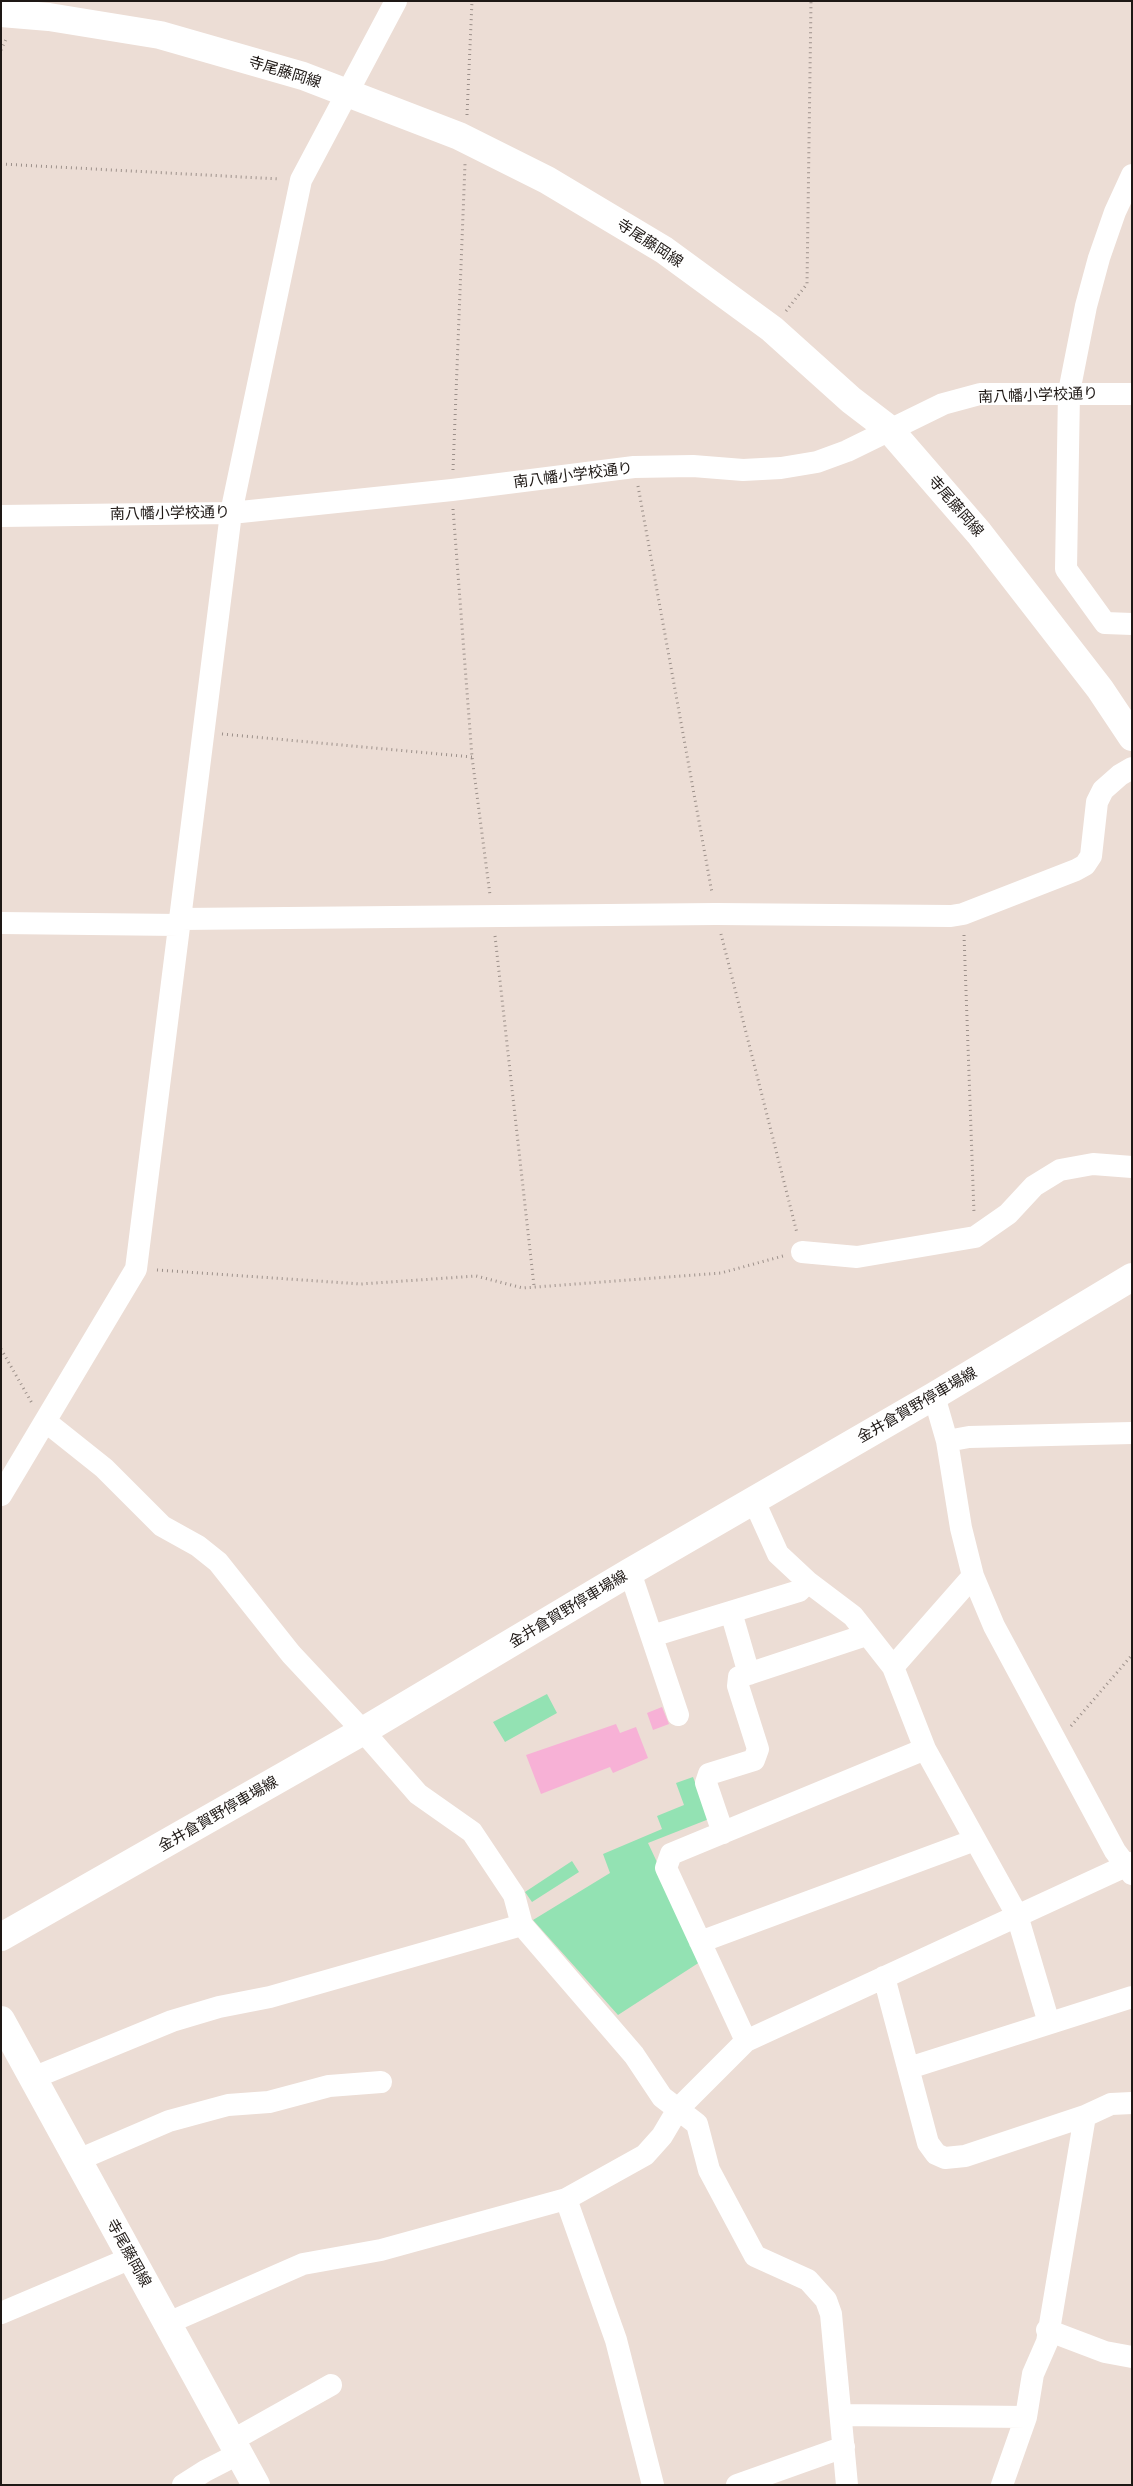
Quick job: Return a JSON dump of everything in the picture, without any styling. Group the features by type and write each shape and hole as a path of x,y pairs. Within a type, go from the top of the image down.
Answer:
{"main road":[{"name":"寺尾藤岡線","path":"1,13 49,17 160,35 303,76 466,140 547,180 664,250 772,328 852,400 889,429 979,533 1100,689 1132,737"},
{"name":"金井倉賀野停車場線","path":"1,1937 363,1731 1132,1278"},
{"name":"寺尾藤岡線","path":"1,2020 237,2447 256,2485"}],"street":[{"path":"1,1495 136,1268 231,513 301,180 396,1"},
{"path":"1132,175 1115,212 1099,258 1086,306 1070,392 1066,569 1105,622 1132,624"},
{"name":"南八幡小学校通り","path":"1,516 231,513 452,490 634,467 693,466 743,470 781,468 817,462 848,451 889,429 943,404 980,394 1070,392 1132,394"},
{"path":"1,923 716,914 951,916 964,914 1085,865 1091,856 1097,802 1103,790 1120,775 1132,768"},
{"path":"802,1252 857,1257 975,1237 1008,1214 1034,1186 1060,1170 1094,1164 1132,1167"},
{"path":"168,2323 303,2264 381,2250 566,2199 645,2155 662,2136 678,2109 746,2042 1017,1915 1130,1868 1055,1739 994,1626 973,1576 961,1528 947,1441 934,1396"},
{"path":"45,1421 104,1468 162,1526 198,1546 218,1562 291,1654 363,1731 418,1794 472,1832 514,1895 522,1925 634,2055 662,2097 697,2124 709,2170 755,2256 808,2280 826,2300 831,2314 842,2415 846,2485"},
{"path":"947,1441 969,1436 1132,1432"},
{"path":"754,1501 778,1554 808,1582 852,1616 893,1667 925,1749 1017,1915 1049,2023"},
{"path":"630,1572 678,1715"},
{"path":"893,1667 973,1576"},
{"path":"652,1636 799,1591 808,1582"},
{"path":"731,1612 749,1674"},
{"path":"723,1833 706,1783 709,1774 754,1760 758,1749 738,1686 739,1678 866,1635"},
{"path":"746,2042 666,1868 671,1854 925,1749"},
{"path":"700,1942 975,1840"},
{"path":"33,2078 172,2021 219,2007 270,1996 522,1925"},
{"path":"884,1977 928,2143 936,2154 945,2158 965,2156 1085,2116 1111,2104 1132,2103"},
{"path":"909,2068 1132,1997"},
{"path":"78,2160 177,2118 228,2105 269,2102 330,2086 381,2082"},
{"path":"1002,2485 1026,2417 1033,2374 1046,2342 1085,2116"},
{"path":"566,2199 616,2340 653,2485"},
{"path":"1,2313 131,2258"},
{"path":"1047,2330 1104,2352 1132,2357"},
{"path":"183,2485 331,2385"},
{"path":"842,2415 1026,2417"},
{"path":"737,2485 844,2448"}],"path":[{"path":"472,1 452,490 472,757 493,916 534,1286"},
{"path":"772,328 807,284 811,1"},
{"path":"1,164 301,180"},
{"path":"136,1268 361,1284 476,1276 523,1288 721,1273 802,1252 716,914 634,467"},
{"path":"204,732 472,757"},
{"path":"964,914 975,1237"},
{"path":"1,1349 24,1393 45,1421"},
{"path":"1055,1739 1077,1722 1132,1656"}],"green space":[{"path":"547,1694 557,1713 505,1742 493,1722"},
{"path":"693,1777 709,1819 648,1843 703,1960 618,2015 533,1920 610,1873 603,1854 662,1829 657,1816 684,1805 676,1783"},
{"path":"572,1861 579,1872 532,1902 525,1892"}],"building":[{"path":"662,1707 669,1724 653,1730 647,1713"},
{"path":"616,1724 620,1733 636,1727 648,1758 613,1773 610,1767 541,1794 526,1755"}]}
